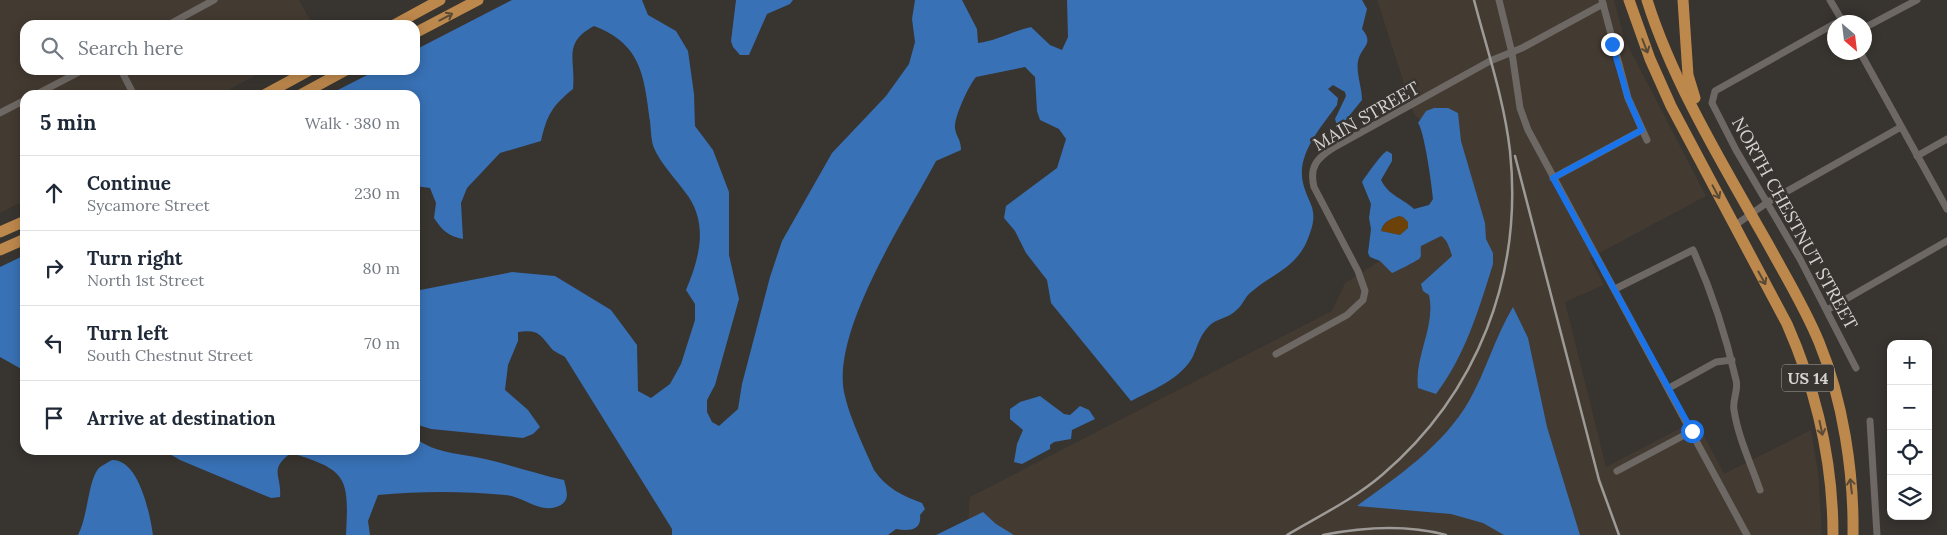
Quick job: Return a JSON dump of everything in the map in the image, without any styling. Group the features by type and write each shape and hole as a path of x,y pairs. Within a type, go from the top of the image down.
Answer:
{"main road":[{"path":"403,20 440,0"},
{"path":"420,31 478,0"},
{"name":"US 14","path":"1629,0 1663,89 1787,324 1807,374 1824,441 1833,535"},
{"name":"US 14","path":"1648,0 1667,54 1713,144 1800,301 1829,369 1838,402 1852,490 1854,535"},
{"path":"1683,0 1688,75 1713,144"},
{"path":"273,90 301,75"},
{"path":"309,90 337,75"},
{"path":"0,232 20,223"},
{"path":"0,250 20,241"}],"street":[{"path":"177,20 214,0"},
{"path":"1499,0 1512,53 1523,120 1692,431 1746,535"},
{"path":"1830,0 1836,15"},
{"path":"1872,24 1917,0"},
{"path":"1602,2 1620,75 1647,140"},
{"name":"MAIN STREET","path":"1276,354 1347,316 1363,300 1365,292 1358,270 1314,187 1312,173 1316,160 1333,148 1490,61 1512,53 1602,2"},
{"name":"NORTH CHESTNUT STREET","path":"1827,29 1715,91 1712,103 1736,150 1768,202 1827,310 1856,368"},
{"path":"1864,60 1947,209"},
{"path":"45,90 73,75"},
{"path":"124,75 131,90"},
{"path":"0,114 20,103"},
{"path":"1734,226 1768,202 1901,127"},
{"path":"1553,178 1642,130"},
{"path":"1917,156 1947,139"},
{"path":"1827,310 1947,241"},
{"path":"1615,290 1693,250 1719,317 1732,360 1732,370 1736,380 1733,408 1760,490"},
{"path":"1668,388 1716,362 1732,360"},
{"path":"1870,421 1877,535"},
{"path":"1617,471 1692,431"}],"shaded area":[{"path":"0,0 299,0 310,20 20,20 20,75 256,75 228,90 20,90 20,203 0,213"},
{"path":"1377,0 1614,0 1624,38 1706,196 1590,258 1604,285 1565,302 1606,467 1696,420 1724,474 1811,430 1818,472 1822,535 967,535 970,497 1332,311 1345,283 1450,216 1440,140 1414,114"},
{"path":"1399,216 1408,222 1408,228 1400,235 1381,231 1388,221"}],"water":[{"path":"512,0 642,0 648,15 676,31 688,51 694,94 695,126 713,150 729,192 729,255 739,299 715,385 707,400 707,412 712,422 719,426 738,409 742,384 770,277 782,241 832,153 886,96 909,64 915,42 912,19 915,0 962,0 977,29 978,43 1031,27 1050,45 1062,50 1068,37 1067,0 1362,0 1367,9 1362,29 1366,34 1367,42 1358,61 1362,100 1345,121 1337,125 1335,119 1346,96 1345,92 1333,85 1328,89 1338,98 1337,105 1312,141 1303,162 1303,183 1313,212 1312,225 1305,245 1293,262 1250,293 1239,308 1216,321 1205,330 1191,360 1176,376 1131,401 1051,303 1047,280 1026,253 1015,231 1004,218 1006,206 1057,168 1066,139 1059,129 1040,120 1037,111 1035,77 1025,67 976,77 963,101 955,123 961,150 936,161 874,274 849,337 843,366 846,402 874,470 895,491 922,503 925,509 920,515 919,524 916,527 909,530 896,529 888,535 672,535 672,529 565,357 552,349 541,336 530,331 518,332 518,341 508,365 505,390 528,410 540,427 533,434 523,438 431,429 420,426 420,290 512,272 555,276 611,310 637,345 638,391 651,398 670,384 681,364 695,320 695,304 686,290 698,252 700,227 693,203 664,165 654,148 645,90 638,64 622,42 610,33 594,26 584,32 574,46 573,89 551,112 541,141 500,153 467,188 461,203 463,239 446,232 434,218 436,203 430,188 420,187 420,90 338,90 367,75 420,75 420,47"},
{"path":"736,0 793,0 790,4 767,14 749,55 740,55 733,47 731,41"},
{"path":"1434,108 1448,108 1458,113 1461,141 1485,223 1486,239 1493,253 1493,264 1470,332 1455,364 1436,394 1418,388 1419,364 1430,319 1429,295 1423,291 1421,284 1452,256 1450,250 1447,242 1441,236 1421,246 1419,259 1392,273 1380,261 1370,257 1368,253 1371,229 1369,218 1371,204 1362,182 1387,151 1392,154 1392,161 1381,180 1384,185 1414,209 1429,205 1433,199 1431,182 1425,146 1418,123 1426,111","holes":["1399,216 1408,222 1408,228 1400,235 1381,231 1387,221"]},
{"path":"20,257 20,368 0,357 0,267"},
{"path":"1513,307 1528,338 1547,427 1580,535 1504,535 1483,523 1451,514 1357,506 1419,459 1458,417 1475,390"},
{"path":"1040,396 1064,414 1070,415 1080,406 1089,410 1095,419 1072,430 1071,439 1054,442 1050,445 1050,449 1022,464 1014,462 1017,444 1023,430 1010,419 1010,409 1020,402"},
{"path":"420,441 440,450 485,459 564,480 567,496 561,505 543,508 511,496 489,494 426,492 378,495 368,521 370,535 346,535 347,501 341,479 334,471 297,455 420,455"},
{"path":"172,455 289,455 278,469 280,497 271,498"},
{"path":"112,460 121,462 129,468 136,478 146,502 153,535 78,535 95,475 98,469"},
{"path":"983,512 996,524 1014,535 936,535"}],"railway":[{"path":"1287,535 1348,500 1371,484 1416,443 1444,407 1468,369 1487,329 1501,286 1509,242 1512,197 1510,151 1504,112 1474,0"},
{"path":"1515,156 1599,480 1619,535"},
{"path":"1323,535 1384,528 1415,529 1446,535"}],"route":[{"path":"1612,44 1628,98 1642,130 1553,178 1692,431"}]}
